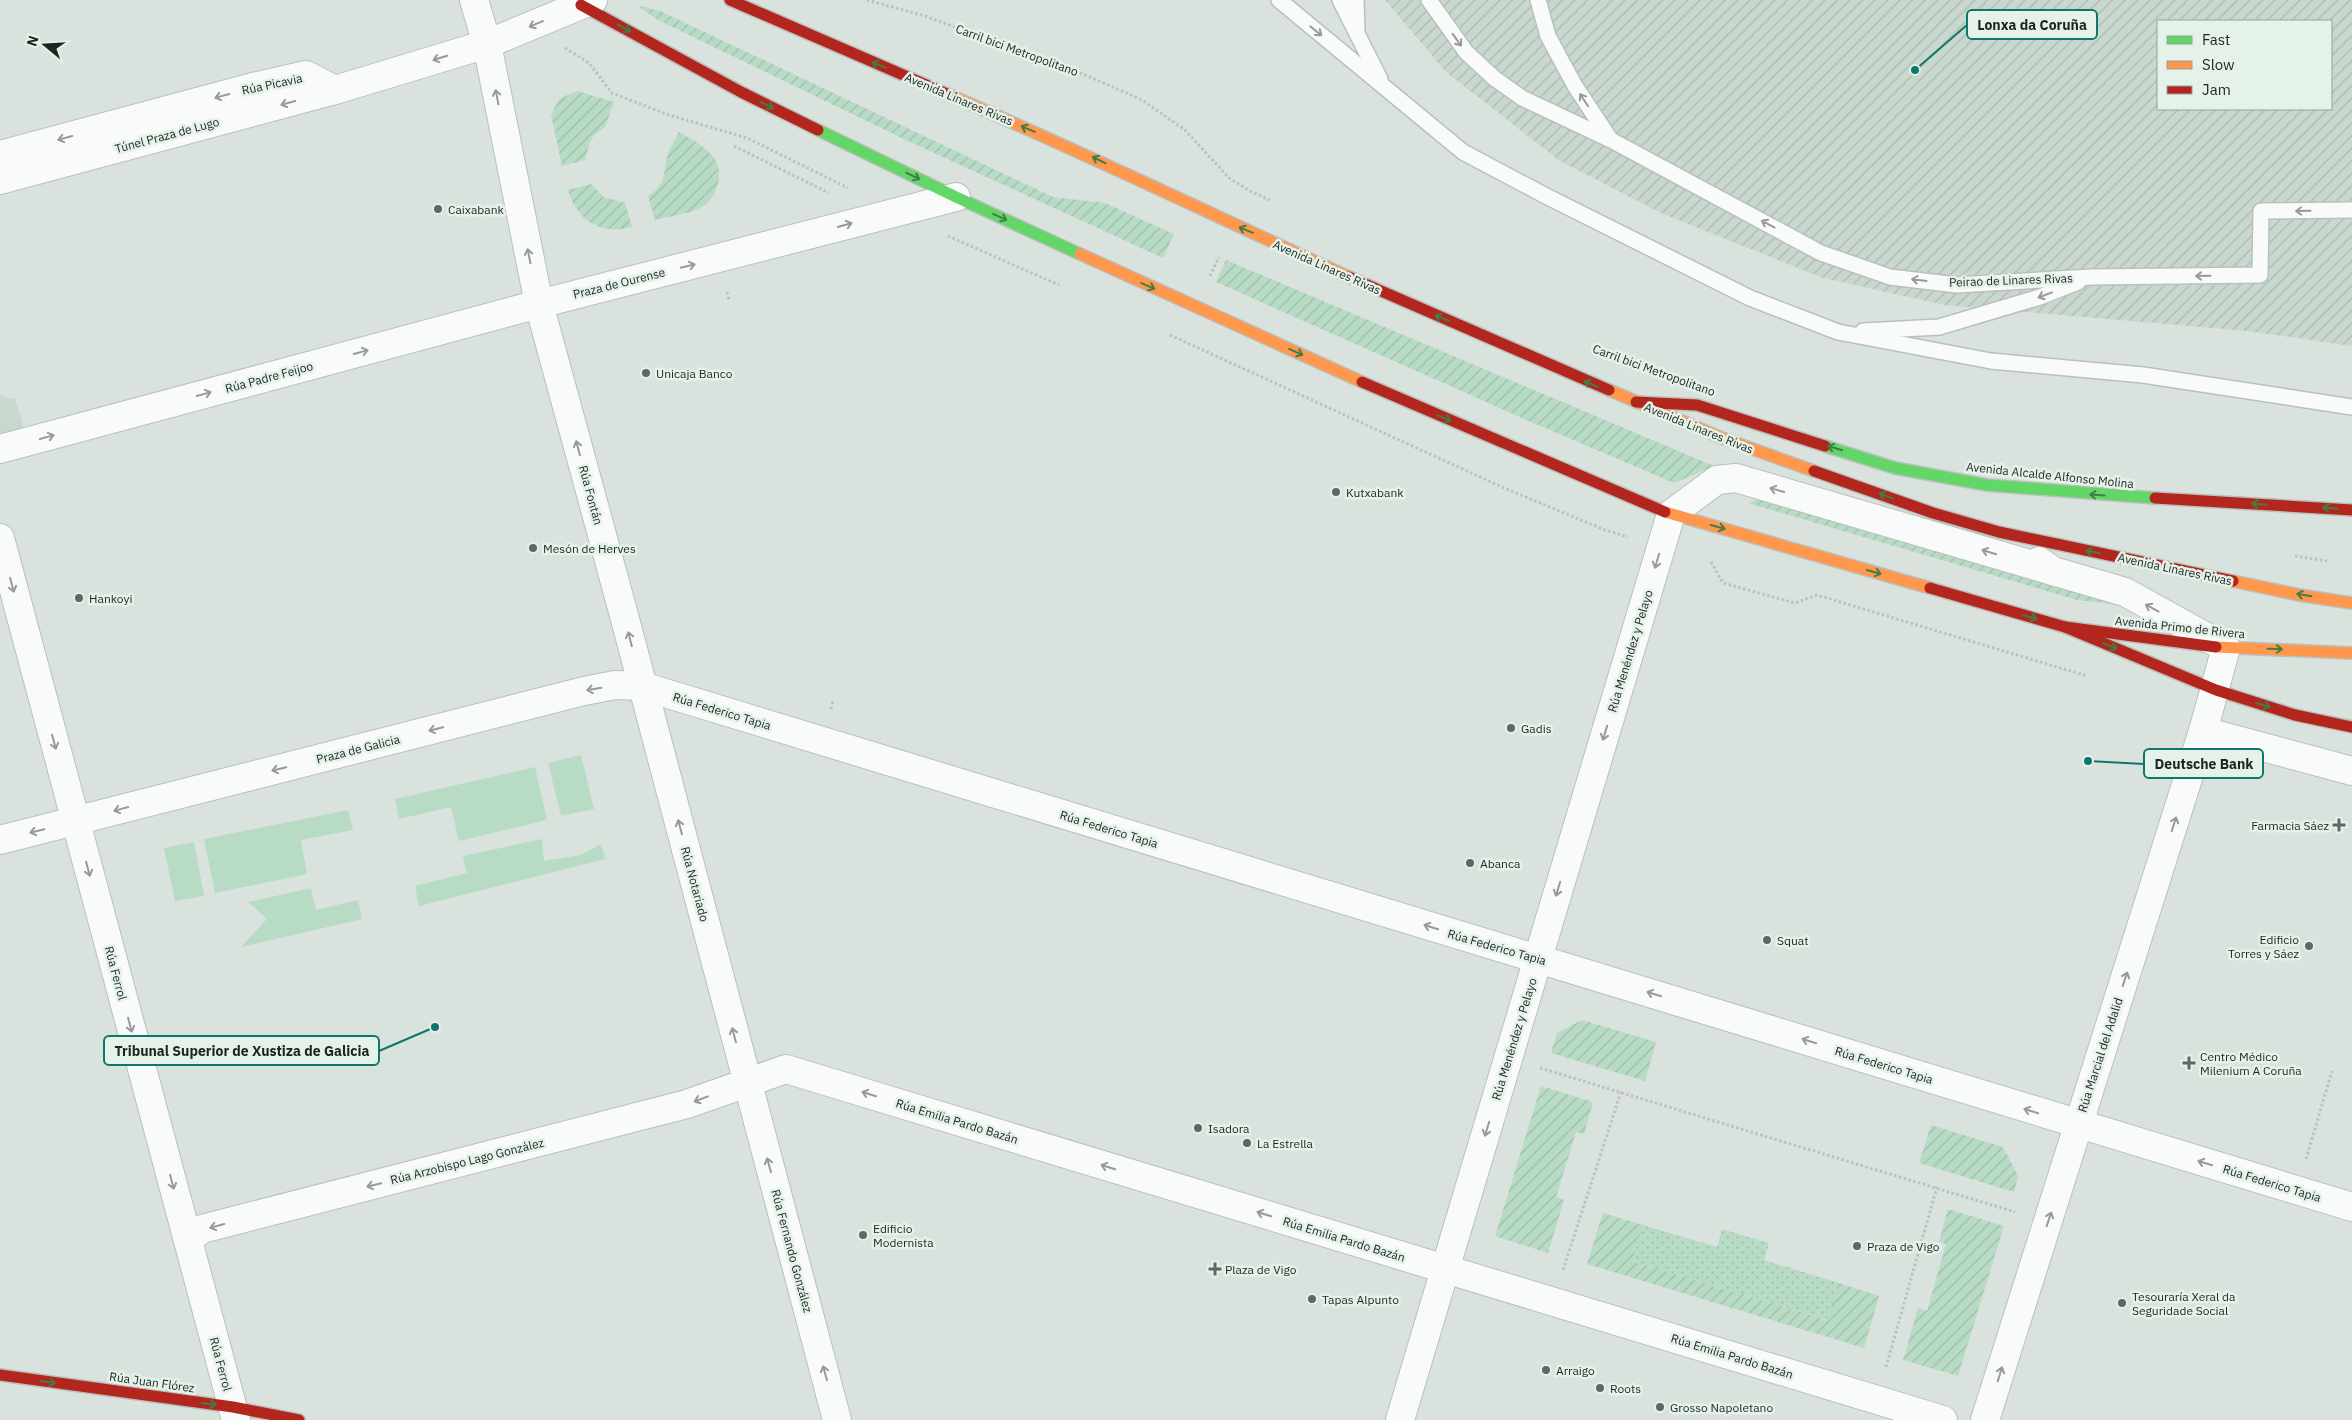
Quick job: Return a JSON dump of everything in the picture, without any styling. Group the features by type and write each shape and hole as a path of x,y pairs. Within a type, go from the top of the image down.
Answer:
{"main road":[{"name":"Avenida Linares Rivas","path":"730,0 1073,148 1234,225 1722,438 1933,513 1999,532 2298,595 2352,603"},
{"path":"580,1 741,92 956,197 1194,307 1385,392 1671,514 2065,627 2216,690 2295,715 2352,728"},
{"name":"Avenida Alcalde Alfonso Molina","path":"1636,402 1696,405 1895,468 1986,485 2080,494 2352,510"},
{"name":"Avenida Primo de Rivera","path":"2065,627 2226,648 2352,652"},
{"name":"Rúa Juan Flórez","path":"0,1375 235,1414 299,1420"}],"street":[{"path":"474,0 487,44 539,304"},
{"path":"335,90 487,44 580,1"},
{"name":"Rúa Picavia","path":"0,155 253,87 306,75 335,90"},
{"name":"Túnel Praza de Lugo","path":"0,180 335,90"},
{"name":"Praza de Ourense","path":"539,304 956,197"},
{"name":"Rúa Padre Feijoo","path":"0,450 539,304"},
{"name":"Rúa Fontán","path":"539,304 642,686"},
{"name":"Avenida Linares Rivas","path":"1671,514 1717,480 1736,478 1824,502 2125,592 2226,648"},
{"name":"Avenida Linares Rivas","path":"1824,502 1933,513"},
{"name":"Rúa Menéndez y Pelayo","path":"1400,1420 1671,514"},
{"name":"Avenida Linares Rivas","path":"1999,532 2053,571"},
{"name":"Rúa Ferrol","path":"0,538 235,1414"},
{"path":"2216,690 2226,648"},
{"name":"Praza de Galicia","path":"0,840 584,691 615,685 642,686"},
{"name":"Rúa Federico Tapia","path":"642,686 2352,1207"},
{"name":"Rúa Notariado","path":"642,686 746,1082"},
{"name":"Rúa Marcial del Adalid","path":"1985,1420 2216,690"},
{"path":"2203,731 2352,771"},
{"name":"Rúa Emilia Pardo Bazán","path":"746,1082 786,1069 1943,1420"},
{"name":"Rúa Arzobispo Lago González","path":"188,1240 202,1230 687,1104 746,1082"},
{"name":"Rúa Fernando González","path":"746,1082 837,1420"}],"lane":[{"path":"1279,0 1464,152 1546,196 1750,298 1838,332 1991,361 2143,375 2352,407"},
{"path":"1340,0 1383,85"},
{"path":"1356,0 1357,33"},
{"name":"Peirao de Linares Rivas","path":"1429,0 1466,52 1494,78 1522,98 1611,140 1822,253 1890,277 1957,285 2090,277 2260,275 2261,211 2352,210"},
{"name":"Peirao de Linares Rivas","path":"1538,0 1548,36 1575,86 1611,140"},
{"path":"1838,332 1939,327 2040,297 2090,277"}],"path":[{"name":"Carril bici Metropolitano","path":"868,0 926,16 992,41 1049,58 1142,100 1185,130 1229,178 1250,191 1278,204"},
{"path":"734,146 832,194"},
{"path":"1179,339 1250,191"},
{"path":"726,289 729,300"},
{"path":"830,710 833,700"},
{"path":"1546,1069 2008,1210"},
{"path":"2306,1159 2332,1071"},
{"path":"1554,1302 1621,1092"},
{"path":"1876,1400 1937,1188"}],"shaded area":[{"path":"1385,0 2352,0 2352,346 2247,331 1944,305 1823,278 1663,214 1560,161 1446,72"},
{"path":"0,394 6,398 15,398 28,443 0,449"}],"green space":[{"path":"637,5 660,11 1053,197 1105,203 1174,234 1163,258 906,140 656,19"},
{"path":"577,91 614,102 605,127 594,135 590,142 585,160 562,166 551,115 559,99"},
{"path":"679,132 703,147 715,160 719,177 717,187 708,202 699,209 655,220 648,196 662,182 668,154"},
{"path":"591,184 604,197 625,203 632,227 610,229 601,227 592,223 577,210 568,190"},
{"path":"1226,260 1714,466 1674,483 1531,422 1216,282"},
{"path":"1762,498 2091,593 2115,604 2077,600 1748,503"},
{"path":"581,755 594,809 561,816 548,763"},
{"path":"535,767 547,820 459,841 451,807 399,819 395,799"},
{"path":"348,810 353,830 301,840 307,874 215,893 204,839"},
{"path":"542,839 544,861 581,855 601,844 605,859 419,906 415,886 467,873 463,856"},
{"path":"194,842 204,896 175,901 164,848"},
{"path":"311,888 316,910 358,900 362,919 241,947 267,919 248,902"},
{"path":"1582,1020 1656,1042 1645,1081 1551,1053 1557,1033"},
{"path":"1541,1086 1593,1102 1584,1134 1576,1132 1556,1197 1564,1200 1548,1253 1495,1236"},
{"path":"1931,1125 2003,1147 2018,1176 2014,1192 1919,1163"},
{"path":"1948,1209 2004,1226 1958,1376 1903,1360 1918,1308 1927,1311 1946,1244 1939,1242"},
{"path":"1603,1213 1643,1225 1632,1261 1827,1320 1839,1283 1879,1296 1864,1348 1587,1264"},
{"path":"1643,1225 1717,1247 1722,1229 1769,1243 1764,1260 1839,1283 1828,1320 1632,1261"}],"traffic: fast":[{"path":"818,130 956,197 1080,254"},
{"path":"1825,446 1895,468 1987,485 2155,498"}],"traffic: slow":[{"path":"954,97 1103,163 1349,277"},
{"path":"1080,254 1362,382"},
{"path":"1609,390 1722,438 1814,471"},
{"path":"1665,512 1930,588"},
{"path":"2233,581 2299,595 2352,603"},
{"path":"2216,647 2352,653"}],"traffic: jam":[{"path":"730,0 954,97"},
{"path":"581,5 741,92 818,130"},
{"path":"1349,277 1609,390"},
{"path":"1362,382 1665,512"},
{"path":"1636,402 1697,405 1825,446"},
{"path":"1814,471 1933,513 1999,532 2233,581"},
{"path":"2155,498 2352,510"},
{"path":"1930,588 2065,627 2216,647"},
{"path":"2065,627 2216,690 2295,715 2352,727"},
{"path":"0,1375 233,1407 299,1420"}],"place":[{"name":"Lonxa da Coruña","path":"1915,70"},
{"name":"Caixabank","path":"438,209"},
{"name":"Unicaja Banco","path":"646,373"},
{"name":"Kutxabank","path":"1336,492"},
{"name":"Mesón de Herves","path":"533,548"},
{"name":"Hankoyi","path":"79,598"},
{"name":"Gadis","path":"1511,728"},
{"name":"Deutsche Bank","path":"2088,761"},
{"name":"Farmacia Sáez","path":"2339,825"},
{"name":"Abanca","path":"1470,863"},
{"name":"Squat","path":"1767,940"},
{"name":"Edificio Torres y Sáez","path":"2309,946"},
{"name":"Tribunal Superior de Xustiza de Galicia","path":"435,1027"},
{"name":"Centro Médico Milenium A Coruña","path":"2189,1063"},
{"name":"Isadora","path":"1198,1128"},
{"name":"La Estrella","path":"1247,1143"},
{"name":"Edificio Modernista","path":"863,1235"},
{"name":"Praza de Vigo","path":"1857,1246"},
{"name":"Plaza de Vigo","path":"1215,1269"},
{"name":"Tapas Alpunto","path":"1312,1299"},
{"name":"Tesouraría Xeral da Seguridade Social","path":"2122,1303"},
{"name":"Arraigo","path":"1546,1370"},
{"name":"Roots","path":"1600,1388"},
{"name":"Grosso Napoletano","path":"1660,1407"}]}
